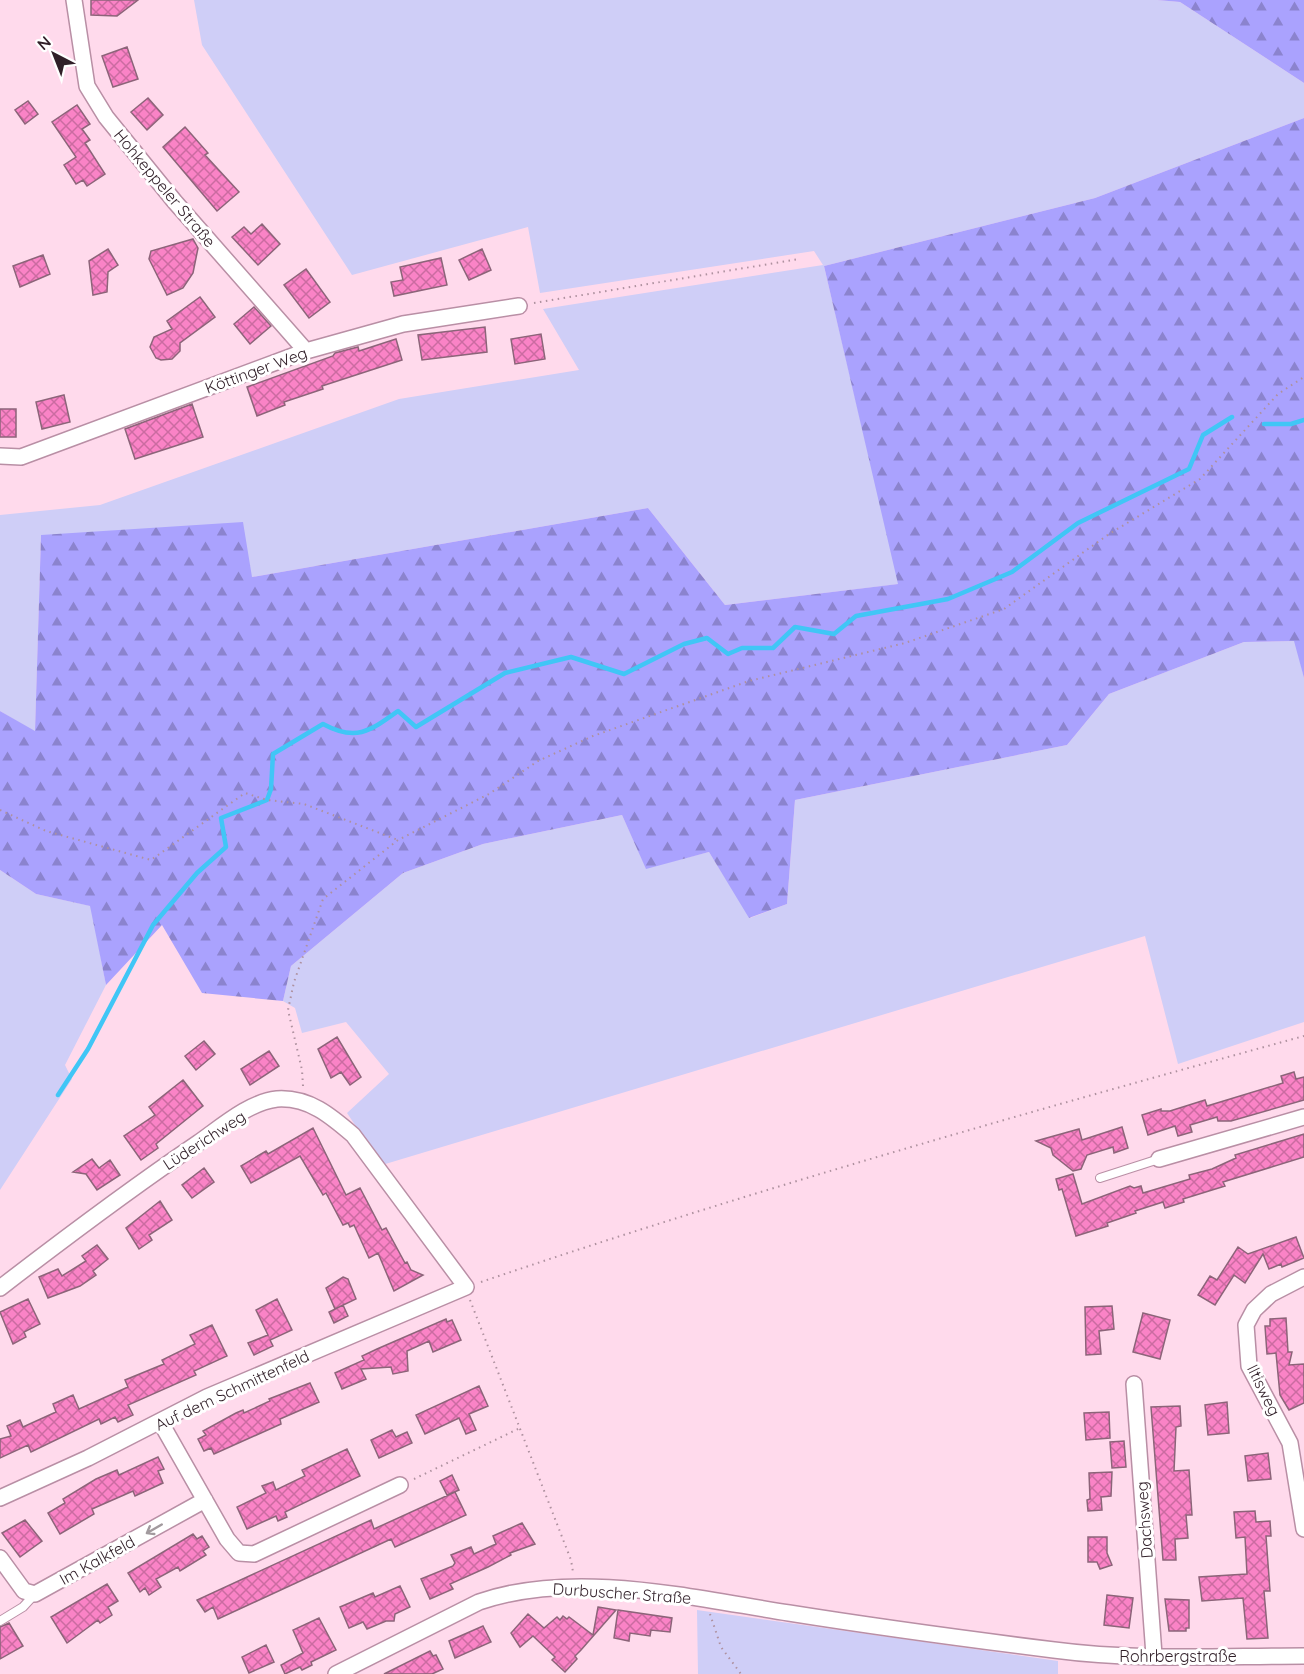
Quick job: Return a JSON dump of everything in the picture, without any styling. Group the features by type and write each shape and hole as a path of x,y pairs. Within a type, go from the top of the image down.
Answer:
{"street":[{"name":"Hohkeppeler Straße","path":"74,0 87,86 106,117 175,202 306,351"},
{"name":"Köttinger Weg","path":"0,456 21,456 306,351 404,324 519,306"},
{"name":"Lüderichweg","path":"0,1288 133,1187 243,1112 276,1099 304,1101 331,1117 353,1135 466,1287"},
{"path":"1159,1159 1304,1117"},
{"name":"Iltisweg","path":"1304,1278 1270,1294 1254,1311 1246,1325 1249,1366 1290,1443 1304,1529"},
{"name":"Auf dem Schmittenfeld","path":"0,1498 161,1423 207,1397 466,1287"},
{"name":"Dachsweg","path":"1134,1384 1154,1655"},
{"path":"161,1423 227,1539 239,1553 254,1554 400,1485"},
{"name":"Im Kalkfeld","path":"35,1594 205,1500"},
{"path":"0,1558 24,1591 35,1594"},
{"name":"Durbuscher Straße","path":"336,1674 479,1602 528,1588 576,1587 711,1599 1052,1650"},
{"name":"Rohrbergstraße","path":"1052,1650 1109,1657 1304,1656"}],"lane":[{"path":"1100,1178 1159,1159"},
{"path":"0,1621 23,1607 35,1594"}],"path":[{"path":"519,306 799,259"},
{"path":"304,1101 302,1070 288,1010 294,982 323,899 398,840 489,794 538,761 593,736 749,681 905,643 1004,609 1109,534 1200,479 1278,394 1304,377"},
{"path":"0,810 46,831 151,860 245,793 267,800 304,804 398,840"},
{"path":"576,1587 571,1560 466,1287 648,1227 1025,1113 1304,1036"},
{"path":"400,1485 520,1428"},
{"path":"711,1599 709,1613 721,1647 741,1674"}],"shaded area":[{"path":"194,0 1157,0 1180,2 1304,83 1304,118 1095,198 824,266 899,584 725,605 648,508 252,577 41,535 35,732 0,711 0,515 100,505 399,399 579,370 543,309 823,265 814,251 540,293 528,227 352,275 202,45"},
{"path":"1295,641 1304,678 1304,1022 1178,1064 1145,936 382,1165 347,1113 389,1074 346,1022 302,1033 295,1008 283,1001 291,966 403,873 483,844 622,815 646,868 709,852 750,918 787,904 795,800 1067,745 1109,694 1244,642"},
{"path":"0,870 36,894 91,906 106,985 65,1065 72,1079 0,1190"},
{"path":"697,1610 1058,1661 1058,1674 698,1674"}],"green space":[{"path":"1157,0 1304,0 1304,83 1180,2"},
{"path":"1304,118 1304,678 1294,641 1244,642 1109,694 1067,745 795,800 787,904 749,918 709,852 646,869 622,815 483,844 403,873 291,966 283,1001 202,993 162,925 106,985 90,906 36,894 0,870 0,711 35,731 41,535 243,522 252,577 648,508 725,605 898,584 824,266 1095,198"}],"building":[{"path":"91,0 138,0 117,16 91,15"},
{"path":"127,47 138,79 113,87 102,56"},
{"path":"148,98 163,115 147,130 131,112"},
{"path":"28,101 38,114 25,124 15,110"},
{"path":"77,105 90,124 82,129 90,140 85,143 105,174 87,186 83,180 76,184 64,165 76,157 52,122"},
{"path":"185,127 208,153 205,155 239,192 217,211 163,147"},
{"path":"262,224 280,244 258,265 232,237 244,227 251,234"},
{"path":"193,239 198,248 193,273 183,288 167,295 149,259 151,251"},
{"path":"108,249 118,265 108,272 107,292 93,295 89,261"},
{"path":"482,249 491,270 469,280 459,260"},
{"path":"43,255 50,274 20,287 13,266"},
{"path":"441,258 447,285 394,296 391,282 403,280 400,267"},
{"path":"306,269 330,302 309,318 284,285"},
{"path":"200,297 215,317 180,343 180,351 172,359 156,358 150,347 154,337 172,329 167,321"},
{"path":"254,307 271,326 250,344 234,324"},
{"path":"485,327 487,352 422,360 418,335"},
{"path":"541,334 545,359 515,364 511,339"},
{"path":"396,339 402,360 322,386 323,389 284,402 285,405 257,416 247,387 333,356 335,353 358,347 359,351"},
{"path":"64,395 70,422 42,429 36,402"},
{"path":"192,404 203,437 135,459 125,429"},
{"path":"0,409 16,409 16,437 0,437"},
{"path":"337,1037 361,1077 350,1085 341,1072 331,1078 318,1049"},
{"path":"204,1041 215,1054 196,1070 185,1056"},
{"path":"269,1051 279,1066 250,1085 241,1069"},
{"path":"1294,1072 1296,1079 1304,1077 1304,1100 1231,1121 1218,1121 1217,1117 1190,1125 1192,1132 1178,1136 1175,1126 1148,1135 1142,1115 1161,1109 1161,1111 1170,1111 1205,1100 1207,1106 1283,1083 1281,1076"},
{"path":"183,1080 203,1106 156,1144 158,1148 141,1160 124,1136 155,1115 149,1107"},
{"path":"1122,1127 1128,1148 1114,1153 1113,1147 1087,1155 1081,1169 1073,1171 1053,1155 1051,1148 1036,1141 1079,1129 1082,1140"},
{"path":"313,1128 346,1195 360,1188 382,1230 386,1228 405,1263 407,1262 411,1270 423,1275 394,1291 378,1253 369,1258 354,1225 350,1227 348,1223 343,1225 326,1193 323,1195 300,1156 251,1183 241,1166 266,1151 268,1154"},
{"path":"1304,1134 1304,1157 1223,1182 1225,1186 1183,1199 1184,1202 1165,1208 1163,1202 1135,1211 1136,1213 1107,1223 1108,1226 1076,1236 1062,1189 1059,1190 1056,1179 1073,1174 1082,1204 1130,1186 1134,1188 1141,1186 1143,1193 1190,1179 1189,1175 1212,1169 1236,1158 1235,1155"},
{"path":"92,1159 99,1168 110,1160 120,1175 97,1190 86,1174 73,1172"},
{"path":"204,1168 214,1182 192,1198 182,1185"},
{"path":"160,1201 172,1220 149,1235 152,1240 139,1249 126,1228"},
{"path":"1296,1237 1304,1258 1282,1267 1281,1264 1269,1269 1263,1254 1245,1283 1234,1275 1215,1305 1198,1295 1210,1276 1217,1280 1238,1247 1248,1254"},
{"path":"97,1245 108,1259 93,1271 96,1275 80,1286 48,1298 39,1277 58,1269 62,1276 86,1261 82,1256"},
{"path":"343,1277 348,1279 356,1299 335,1309 326,1288"},
{"path":"28,1299 40,1324 24,1332 26,1337 13,1344 0,1312"},
{"path":"277,1299 292,1330 270,1340 273,1346 254,1355 248,1343 268,1335 256,1310"},
{"path":"343,1305 348,1316 334,1323 329,1312"},
{"path":"1112,1306 1114,1329 1099,1331 1101,1354 1086,1355 1085,1307"},
{"path":"1143,1313 1170,1320 1160,1359 1133,1352"},
{"path":"1286,1318 1288,1352 1292,1352 1289,1365 1304,1364 1304,1403 1289,1410 1280,1395 1276,1353 1267,1354 1265,1326 1270,1326 1270,1319"},
{"path":"446,1319 447,1322 452,1320 461,1340 433,1352 429,1341 407,1351 408,1371 393,1374 391,1367 361,1369 366,1379 342,1389 335,1373 364,1360 362,1356"},
{"path":"212,1325 227,1356 194,1371 196,1375 128,1405 133,1415 118,1422 115,1417 101,1424 99,1419 31,1452 28,1445 0,1458 0,1439 11,1436 7,1426 20,1420 23,1427 56,1412 53,1404 73,1395 79,1409 128,1387 125,1380 164,1364 162,1360 195,1344 190,1335"},
{"path":"310,1383 319,1402 280,1419 281,1424 214,1454 211,1448 204,1451 198,1439 206,1435 203,1431 236,1413 243,1410 244,1413 270,1401 269,1399"},
{"path":"479,1386 488,1406 469,1414 476,1430 466,1434 459,1418 425,1434 416,1415"},
{"path":"1227,1402 1229,1433 1208,1435 1205,1405"},
{"path":"1180,1406 1181,1426 1176,1427 1174,1471 1189,1470 1192,1515 1186,1515 1188,1538 1175,1539 1176,1560 1163,1560 1151,1407"},
{"path":"1109,1412 1110,1438 1086,1440 1084,1413"},
{"path":"392,1430 396,1437 407,1432 412,1443 379,1458 371,1440"},
{"path":"1124,1441 1126,1467 1112,1468 1110,1442"},
{"path":"347,1449 360,1476 285,1512 287,1517 278,1521 276,1516 247,1529 237,1507 266,1493 262,1486 273,1482 276,1490 305,1476 302,1470"},
{"path":"1268,1453 1271,1479 1248,1481 1245,1456"},
{"path":"158,1457 164,1469 158,1471 163,1483 135,1496 133,1491 92,1509 94,1514 60,1534 48,1513 65,1503 63,1499 96,1479 117,1470 119,1475"},
{"path":"1112,1472 1111,1496 1101,1497 1102,1510 1088,1511 1089,1473"},
{"path":"452,1475 459,1490 447,1495 440,1481"},
{"path":"455,1492 466,1515 395,1547 391,1539 218,1619 213,1607 205,1612 197,1600 371,1520 374,1529"},
{"path":"1255,1511 1256,1522 1270,1521 1271,1536 1266,1536 1270,1591 1264,1591 1268,1638 1247,1639 1243,1598 1202,1601 1199,1577 1247,1574 1245,1537 1236,1538 1234,1512"},
{"path":"25,1520 42,1541 20,1557 2,1533"},
{"path":"522,1523 535,1544 510,1553 511,1555 488,1567 450,1584 453,1589 430,1599 421,1579 453,1566 455,1563 451,1555 471,1547 474,1554 496,1544 493,1536"},
{"path":"193,1534 197,1539 202,1536 209,1547 203,1551 206,1555 180,1571 178,1567 156,1579 161,1587 149,1595 145,1588 140,1592 128,1573"},
{"path":"1088,1537 1107,1537 1107,1553 1112,1565 1100,1569 1097,1562 1088,1562"},
{"path":"107,1584 118,1601 108,1607 112,1615 100,1623 98,1620 67,1643 51,1617"},
{"path":"400,1586 410,1607 395,1614 394,1621 386,1621 367,1629 363,1622 349,1628 340,1607 373,1593 375,1597"},
{"path":"1107,1595 1133,1598 1129,1628 1104,1625"},
{"path":"1165,1599 1189,1600 1189,1628 1186,1628 1186,1631 1169,1631"},
{"path":"598,1607 616,1610 575,1656 577,1659 565,1672 552,1660 555,1657 533,1636 520,1647 511,1633 528,1614 544,1628 557,1617 560,1620 563,1616 567,1619 569,1617 593,1635"},
{"path":"618,1610 672,1618 670,1632 651,1630 650,1636 630,1633 629,1641 614,1638"},
{"path":"319,1618 336,1650 311,1662 312,1665 302,1670 300,1667 285,1674 281,1665 303,1653 293,1630"},
{"path":"9,1623 23,1646 0,1659 0,1627"},
{"path":"483,1626 491,1642 455,1658 449,1641"},
{"path":"266,1645 274,1662 249,1673 242,1657"},
{"path":"430,1651 433,1656 436,1655 443,1669 432,1674 384,1674"}],"waterway":[{"path":"58,1095 88,1049 153,925 197,873 226,847 221,818 267,800 271,789 273,754 323,724 345,732 362,732 371,729 398,711 416,727 505,673 571,657 624,674 684,644 707,638 728,654 742,648 773,648 795,627 834,634 856,616 948,599 1012,572 1078,523 1189,469 1203,435 1232,417"},
{"path":"1264,424 1291,424 1304,420"}]}
